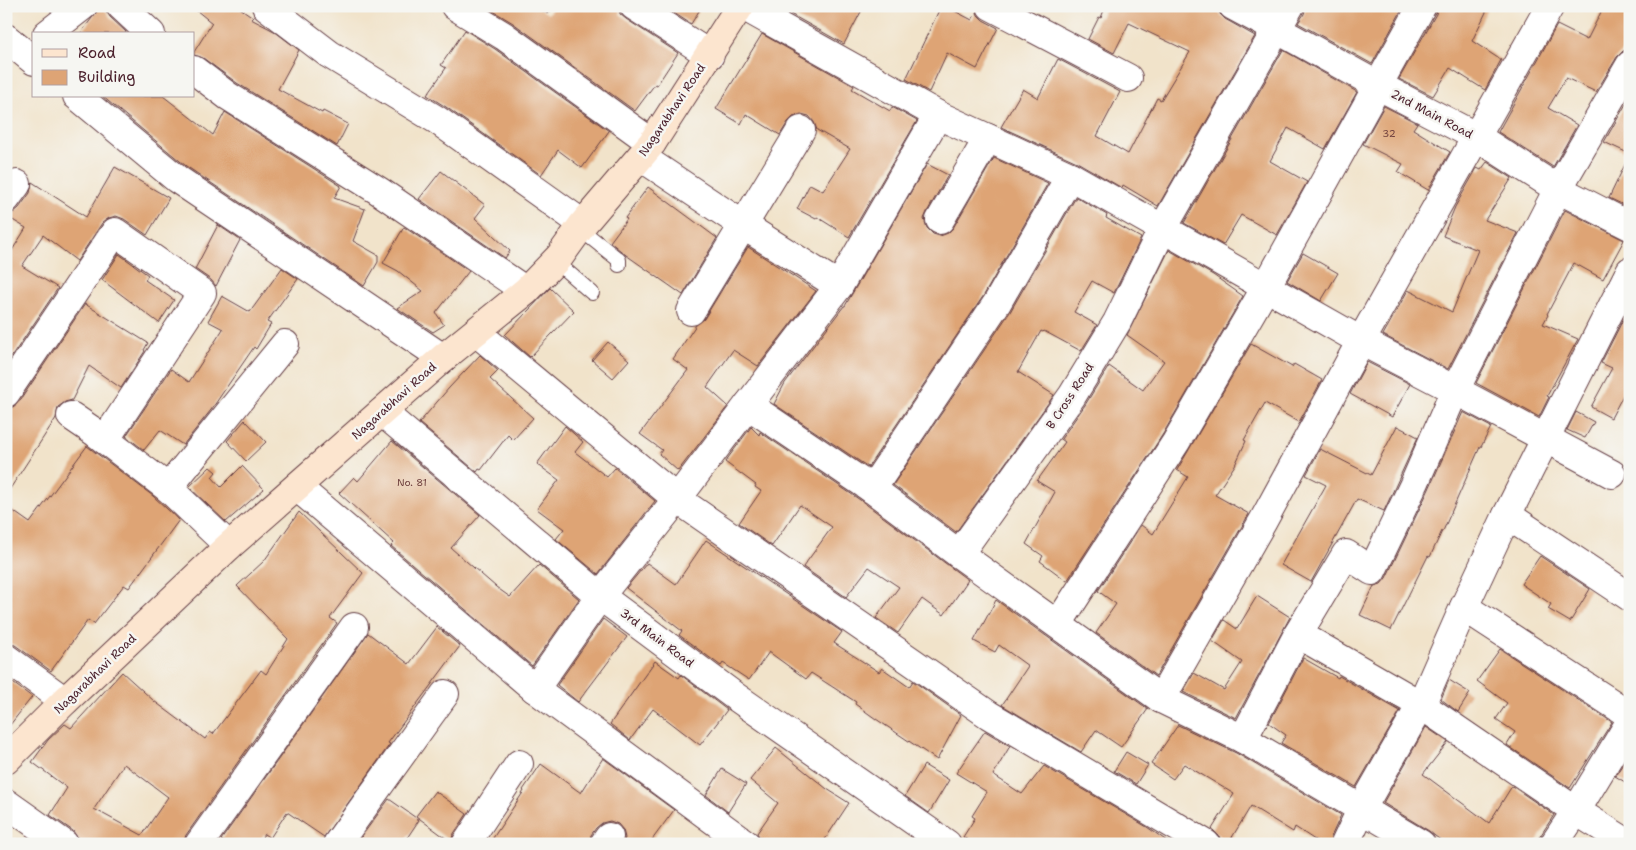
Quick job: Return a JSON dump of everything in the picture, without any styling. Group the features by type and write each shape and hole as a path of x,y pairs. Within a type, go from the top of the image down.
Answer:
{"main road":[{"name":"Nagarabhavi Road","path":"6,760 229,546 443,358 526,291 555,261 581,227 647,150 742,6"}],"street":[{"path":"50,32 83,6"},
{"path":"121,6 149,32"},
{"path":"266,6 329,54 437,120 581,227"},
{"path":"455,6 504,36 743,225 839,286"},
{"path":"634,6 710,55"},
{"path":"742,6 938,115 1070,176 1266,286 1361,342 1612,474"},
{"path":"991,6 1128,78"},
{"name":"2nd Main Road","path":"1233,6 1283,18 1379,86 1477,137 1558,189 1630,226"},
{"path":"1058,624 1176,442 1379,86 1422,6"},
{"path":"1161,699 1258,530 1361,342 1550,6"},
{"name":"B Cross Road","path":"959,554 1072,396 1117,322 1163,228 1283,18"},
{"path":"1243,739 1298,634 1346,554 1372,571 1416,482 1455,390 1558,189 1630,64"},
{"path":"195,71 228,96 379,191 526,291"},
{"path":"79,98 177,179 443,358"},
{"path":"535,689 600,596 677,499 839,286 938,115"},
{"path":"691,311 801,130"},
{"path":"940,220 988,138"},
{"path":"872,489 997,303 1070,176"},
{"path":"6,393 115,232 202,293 105,440"},
{"path":"1344,844 1362,808 1421,705 1507,514 1630,271"},
{"path":"476,332 677,499 989,715 1206,844"},
{"path":"168,488 285,344"},
{"path":"748,405 872,489 1161,699 1243,739 1421,844"},
{"name":"3rd Main Road","path":"382,412 600,596 736,697 947,844"},
{"path":"71,416 168,488 229,546"},
{"path":"297,487 535,689 746,844"},
{"path":"1507,514 1630,597"},
{"path":"1464,607 1630,715"},
{"path":"199,844 354,627"},
{"path":"1298,634 1421,705 1576,811 1629,844"},
{"path":"6,658 65,702"},
{"path":"337,844 445,694"},
{"path":"1554,844 1630,722"},
{"path":"466,844 520,764"},
{"path":"6,803 64,844"}],"lane":[{"path":"581,227 619,260 619,265"},
{"path":"555,261 592,293"}],"building":[{"path":"101,6 106,6 106,11 110,17 126,32 82,32"},
{"path":"191,6 237,6 253,17 251,19 274,31 299,50 278,89 322,113 323,111 348,124 337,146 237,83 203,58 195,55 195,50 212,23"},
{"path":"485,6 536,6 548,14 554,6 619,6 620,14 626,19 678,53 657,85 655,84 635,111 513,23"},
{"path":"663,6 702,6 691,24"},
{"path":"787,6 864,6 844,44 785,11"},
{"path":"941,6 945,6 972,20 977,11 983,20 998,28 977,69 947,53 929,92 906,79"},
{"path":"1097,6 1217,6 1220,14 1225,19 1255,36 1158,206 1123,185 1122,188 1077,162 1001,127 1023,89 1038,98 1058,59 1120,92 1097,136 1128,154 1157,98 1161,100 1190,52 1129,23 1114,53 1088,39 1104,10"},
{"path":"1306,6 1404,6 1372,64 1298,23 1304,14"},
{"path":"1438,6 1489,6 1472,41 1501,60 1485,90 1450,68 1433,96 1399,79 1436,14"},
{"path":"1604,6 1612,6 1630,15 1630,49 1623,51 1617,57 1596,92 1566,78 1548,108 1577,125 1553,167 1498,132 1557,25 1587,40"},
{"path":"465,30 495,49 609,131 582,168 558,150 541,175 427,95 446,68 441,65"},
{"path":"762,34 854,86 852,89 890,111 892,107 917,121 849,237 817,217 816,219 797,209 810,184 823,191 850,149 817,130 809,116 801,114 793,117 780,135 746,114 741,124 716,109"},
{"path":"1283,50 1357,92 1325,149 1288,128 1270,161 1307,182 1277,235 1241,215 1223,245 1184,223"},
{"path":"1630,97 1630,154 1604,142"},
{"path":"104,98 166,98 213,135 225,112 341,186 334,198 365,209 353,241 378,255 378,262 364,286 186,166"},
{"path":"1384,106 1417,123 1413,129 1450,152 1428,190 1398,172 1403,164 1363,144"},
{"path":"1630,154 1630,208 1609,198"},
{"path":"994,158 1048,183 984,295 868,467 774,404 785,383 845,306 927,164 948,175 924,219 927,228 933,234 940,236 948,233 953,228"},
{"path":"1487,162 1512,178 1485,220 1518,233 1448,369 1383,335 1408,290 1452,312 1478,250 1443,236 1455,207 1477,168 1481,170"},
{"path":"115,167 169,198 147,235 124,219 116,216 109,218 102,223 77,261 43,235 22,266 58,288 6,365 6,256 8,257 26,228 6,216 6,214 13,213 19,208 30,193 32,182 86,217"},
{"path":"441,171 485,205 475,218 510,251 505,258 419,199"},
{"path":"648,187 717,238 683,295 610,242"},
{"path":"1076,197 1107,215 1106,218 1141,238 1114,293 1092,281 1074,312 1097,325 1081,351 1041,331 1018,372 1054,395 956,532 893,485 1010,312"},
{"path":"1565,210 1624,240 1603,279 1574,263 1547,314 1543,324 1578,339 1547,396 1549,397 1539,417 1476,383"},
{"path":"218,225 240,240 216,286 211,280 195,269"},
{"path":"404,227 469,271 436,313 444,325 433,332 397,308 423,291 398,271 383,263"},
{"path":"748,247 816,291 758,366 733,350 707,387 728,406 678,471 659,454 662,450 640,434 688,370 673,359 696,325 704,319"},
{"path":"1169,250 1213,275 1243,296 1163,434 1067,581 1040,561 1043,556 1026,544 1055,492 1037,481 1065,442 1061,439 1109,366 1143,390 1164,361 1127,335"},
{"path":"1303,253 1338,273 1321,301 1287,281"},
{"path":"119,254 148,275 145,280 174,300 159,323 102,280"},
{"path":"282,268 298,279 267,322 271,324 256,349 254,347 211,410 183,445 160,430 144,450 126,436 171,369 189,382 223,329 208,321 222,296 250,312"},
{"path":"550,288 574,311 530,357 505,335"},
{"path":"85,304 148,343 145,351 121,388 89,366 72,400 58,407 56,418 6,495 6,408 13,407 19,402"},
{"path":"1630,306 1630,382 1611,418 1591,407 1612,368 1601,363"},
{"path":"608,342 629,360 613,378 592,360"},
{"path":"1251,344 1292,367 1294,364 1322,380 1299,422 1265,403 1244,440 1246,441 1235,465 1215,495 1249,514 1156,676 1096,633 1116,604 1098,591 1141,525 1153,534 1188,477 1177,470"},
{"path":"480,355 498,371 490,379 533,418 513,440 508,435 481,470 479,469 477,472 419,423"},
{"path":"1367,362 1410,384 1392,417 1350,394"},
{"path":"1463,412 1491,427 1480,447 1443,531 1430,557 1428,556 1391,630 1360,615 1374,586 1381,584 1386,578 1429,489"},
{"path":"1576,412 1594,422 1585,438 1567,430"},
{"path":"245,420 266,442 246,461 227,441"},
{"path":"565,426 583,442 575,452 607,477 615,468 655,501 598,574 556,539 564,529 537,509 559,480 537,464"},
{"path":"1397,426 1418,437 1384,511 1357,499 1311,582 1281,565 1326,485 1306,475 1320,449 1371,475"},
{"path":"751,427 759,435 760,432 863,502 968,580 944,615 922,599 898,633 876,618 899,587 869,567 846,597 803,567 832,527 800,505 772,546 739,523 761,491 755,487 756,485 725,462"},
{"path":"392,441 480,515 451,548 496,587 510,597 539,565 579,599 532,666 391,546 394,543 339,493 354,477 358,481"},
{"path":"87,446 153,496 179,520 129,588 124,585 94,624 88,620 51,671 15,645 6,643 6,506 30,523"},
{"path":"242,466 264,489 226,522 189,487 210,467 216,472 212,477 221,487"},
{"path":"299,512 363,573 330,618 337,623 186,835 183,844 85,844 79,840 73,831 50,815 67,788 32,762 48,740 65,724 71,728 122,672 154,701 205,739 210,732 213,734 261,670 266,674 288,639 237,586 264,561","holes":["124,764 168,797 142,835 94,809"]},
{"path":"706,540 842,632 834,643 879,672 882,668 909,687 913,681 961,715 937,760 855,704 856,702 811,673 806,679 769,652 749,680 723,663 721,666 679,635 682,631 626,588 647,563 676,584"},
{"path":"1540,556 1590,589 1570,622 1548,609 1551,604 1521,584"},
{"path":"1257,596 1290,617 1236,718 1183,692 1194,673 1224,690 1242,662 1212,641 1224,620 1237,629"},
{"path":"996,600 1148,709 1121,747 1096,730 1081,752 1002,705 1028,666 999,645 995,652 974,641"},
{"path":"603,619 627,637 578,702 557,685"},
{"path":"437,627 460,646 388,743 390,744 324,837 287,812 270,838 264,834 258,844 227,844 221,840 368,633 409,664"},
{"path":"1500,649 1612,722 1570,788 1507,745 1515,732 1496,719 1507,703 1477,681"},
{"path":"1303,658 1400,711 1356,787 1281,743 1286,735 1269,723"},
{"path":"655,661 679,678 681,675 727,710 700,745 653,709 630,740 610,724"},
{"path":"6,678 32,697 6,730"},
{"path":"1449,680 1470,693 1458,712 1441,699"},
{"path":"1178,725 1236,753 1341,815 1331,837 1330,844 1321,844 1295,827 1293,832 1251,806 1228,844 1221,841 1212,829 1234,794 1184,764 1173,779 1151,764"},
{"path":"1426,727 1448,742 1423,774 1489,823 1512,786 1554,815 1535,844 1446,844 1429,831 1383,803"},
{"path":"985,731 1010,746 993,775 1022,794 1044,766 1147,827 1171,844 974,844 963,837 975,818 972,816 987,792 956,773"},
{"path":"776,748 827,789 849,803 822,844 761,844 757,833 778,803 750,780"},
{"path":"1126,752 1148,765 1136,784 1114,771"},
{"path":"1630,753 1630,785 1615,776"},
{"path":"603,758 674,810 649,844 623,844 625,838 623,830 618,824 610,821 602,823 596,828 591,835 589,844 502,844 493,838 541,764 581,793"},
{"path":"924,765 949,780 929,813 905,796"},
{"path":"722,769 746,784 728,812 706,795"},
{"path":"435,791 467,814 453,835 451,842 416,816"},
{"path":"389,799 419,820 403,844 356,844"}]}
